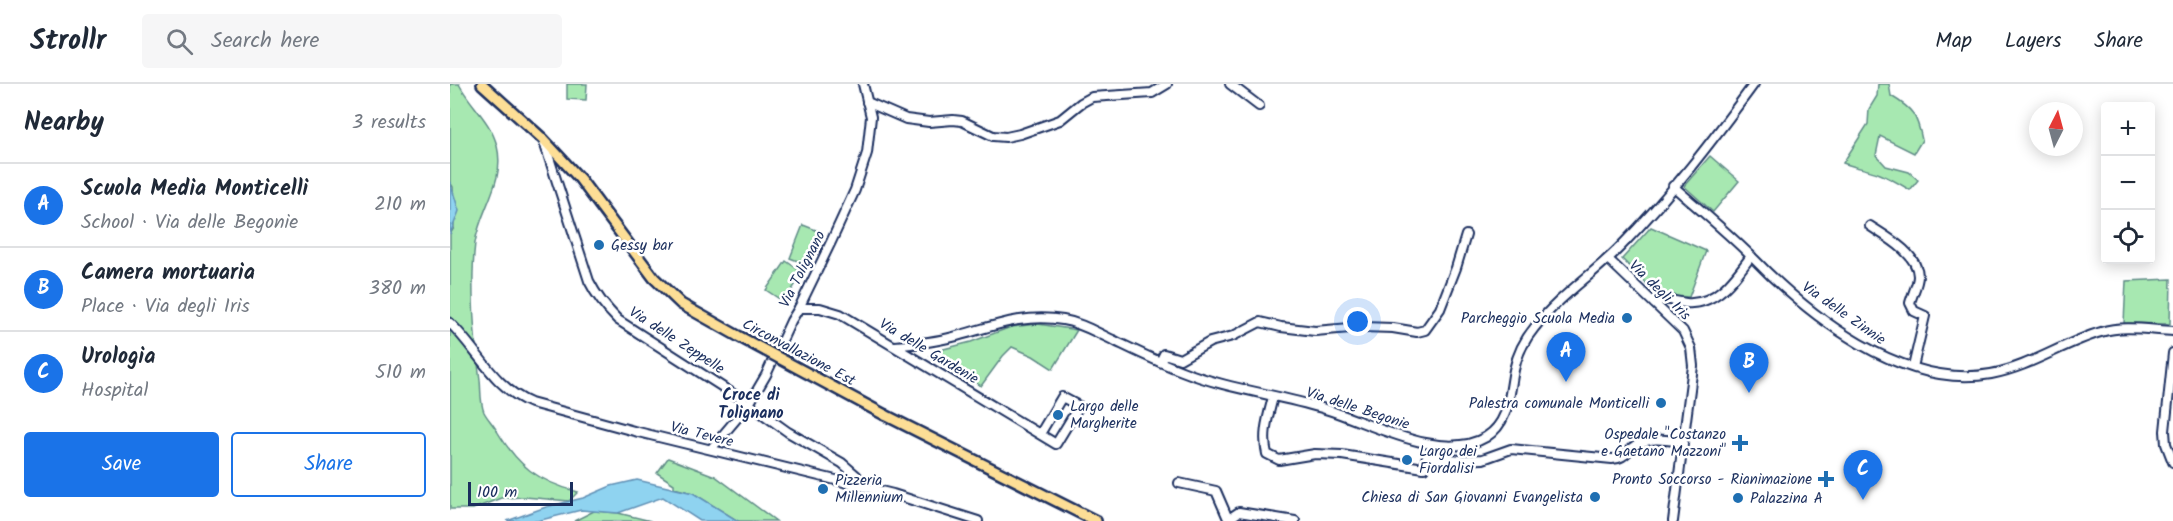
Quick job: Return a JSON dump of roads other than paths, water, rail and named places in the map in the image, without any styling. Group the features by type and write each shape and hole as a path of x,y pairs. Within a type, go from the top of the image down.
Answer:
{"main road":[{"path":"482,84 543,139"},
{"name":"Circonvallazione Est","path":"543,139 580,179 654,278 681,304 885,415 1096,521"}],"street":[{"name":"Via Tolignano","path":"711,449 749,404 766,375 855,190 867,153 871,117 863,84"},
{"path":"867,102 906,119 929,122 962,121 993,136 1005,137 1060,120 1081,102 1092,97 1152,93 1167,84"},
{"path":"1230,84 1259,106"},
{"name":"Via delle Begonie","path":"895,346 936,342 1006,321 1046,318 1080,324 1160,362 1224,386 1320,407 1413,440 1449,446 1465,446 1488,436 1503,420 1517,358 1534,327 1608,259 1673,186 1754,84"},
{"name":"Via delle Zeppelle","path":"543,139 589,281 607,310 665,352 749,404 788,432 852,470 857,476 857,484"},
{"name":"Via delle Zinnie","path":"1673,186 1784,287 1832,325 1874,351 1913,367 1948,375 1970,377 2014,369 2101,331 2122,329 2173,331"},
{"path":"1870,226 1912,258 1917,267 1918,278 1910,303 1914,311 1925,316 1913,367"},
{"path":"1160,362 1164,354 1180,359 1210,342 1233,336 1260,322 1315,331 1362,327 1418,332 1425,330 1440,309 1466,235"},
{"path":"1654,303 1668,299 1698,303 1711,297 1721,292 1738,275 1751,256"},
{"name":"Via degli Iris","path":"1608,259 1683,331 1691,348 1693,366 1673,521"},
{"name":"Via delle Gardenie","path":"799,308 820,308 840,314 1040,434"},
{"name":"Via Tevere","path":"450,323 499,382 518,398 634,431 857,484 920,501 978,521"},
{"path":"2173,353 2165,431 2166,444 2173,462"},
{"path":"1062,397 1079,406 1056,444 1040,434 1062,397"},
{"path":"1273,397 1265,428 1264,443 1267,454 1279,460 1315,454 1342,454 1424,468 1427,456 1460,460 1483,459 1511,449 1621,459 1634,446 1645,441 1655,439 1683,442"},
{"path":"1179,483 1216,491 1230,521 1239,512"},
{"path":"1225,509 1295,521"}],"water":[{"path":"450,182 459,211 450,234"},
{"path":"637,480 693,493 738,521 700,521 663,497 618,513 581,510 537,521 507,521 546,507 583,498 611,486"}],"place":[{"name":"Gessy bar","path":"599,245"},
{"name":"Parcheggio Scuola Media","path":"1627,318"},
{"name":"Scuola Media Monticelli","path":"1566,382"},
{"name":"Camera mortuaria","path":"1749,393"},
{"name":"Palestra comunale Monticelli","path":"1661,403"},
{"name":"Largo delle Margherite","path":"1058,415"},
{"name":"Ospedale \"Costanzo e Gaetano Mazzoni\"","path":"1740,443"},
{"name":"Largo dei Fiordalisi","path":"1407,460"},
{"name":"Pronto Soccorso - Rianimazione","path":"1826,479"},
{"name":"Pizzeria Millennium","path":"823,489"},
{"name":"Chiesa di San Giovanni Evangelista","path":"1595,497"},
{"name":"Palazzina A","path":"1738,498"},
{"name":"Urologia","path":"1863,500"}],"district":[{"name":"Croce di Tolignano","path":"751,403"}]}
